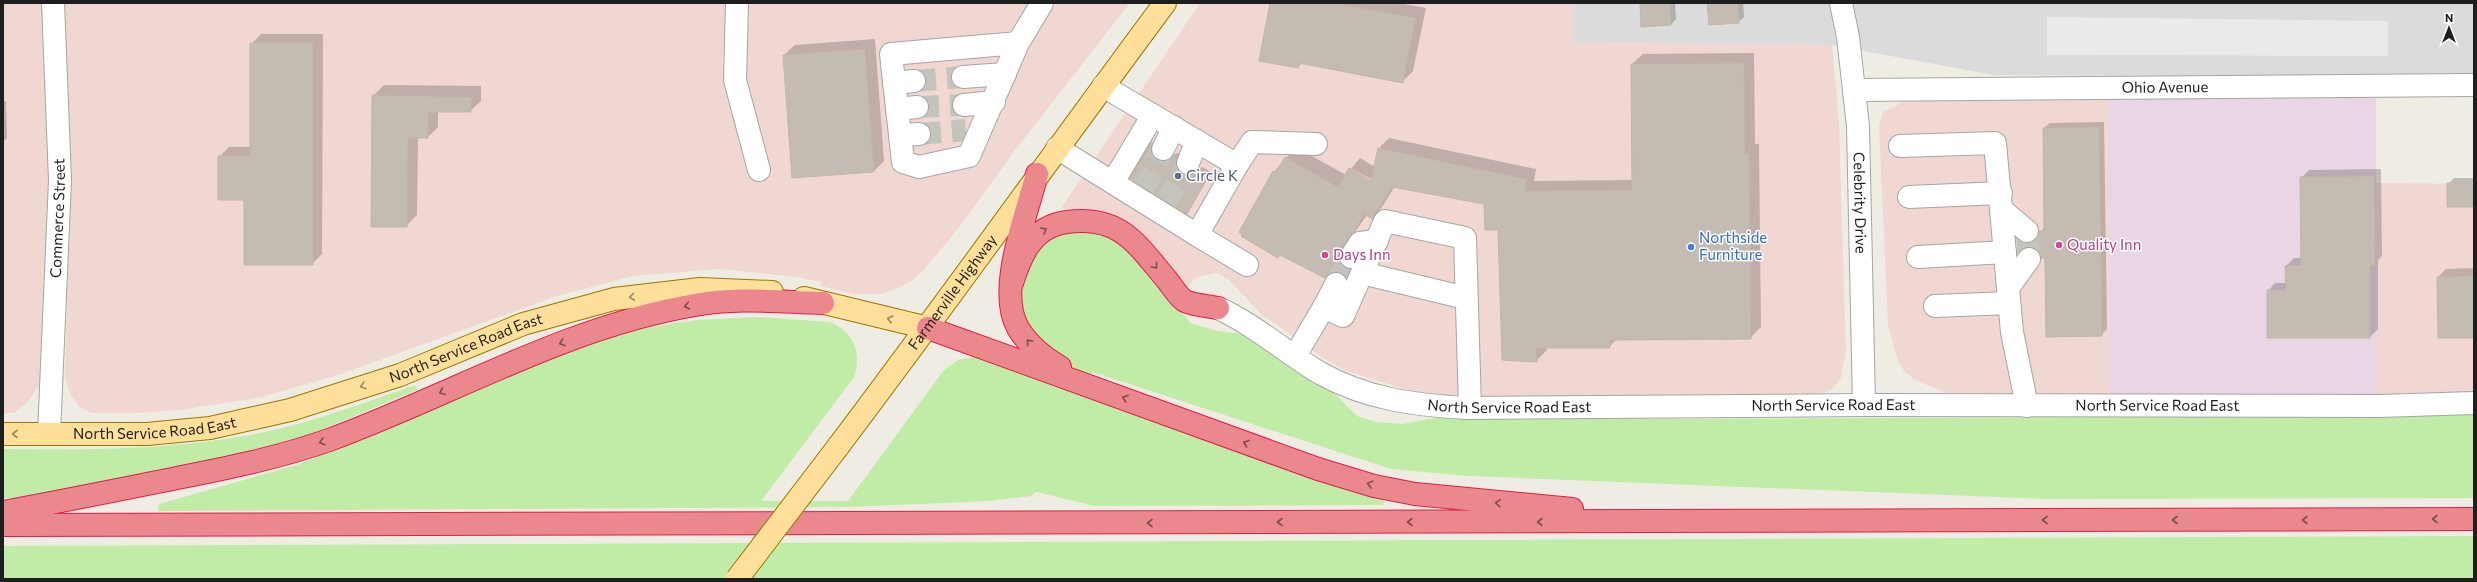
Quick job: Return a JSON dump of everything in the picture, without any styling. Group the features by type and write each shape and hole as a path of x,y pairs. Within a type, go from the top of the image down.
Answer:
{"highway":[{"path":"1037,174 1015,258 1011,286 1011,307 1017,327 1030,344 1048,359 1096,387"},
{"path":"1011,286 1019,261 1037,234 1048,227 1064,222 1094,220 1112,226 1140,248 1185,301 1218,308"},
{"path":"3,512 269,460 331,439 513,360 609,325 654,313 697,304 739,301 823,303"},
{"path":"928,328 1096,387 1318,470 1374,486 1415,494 1577,509 1817,521"},
{"path":"3,525 2474,519"}],"main road":[{"name":"Farmerville Highway","path":"737,579 928,328 1037,174 1165,3"},
{"name":"North Service Road East","path":"3,434 147,434 210,428 282,412 400,375 523,324 614,299 700,289 729,289 789,295 928,328"}],"street":[{"name":"Commerce Street","path":"49,434 60,180 53,3"},
{"path":"740,3 736,3 735,80 759,170"},
{"path":"1018,43 891,54 904,82 907,108 909,134 903,162 919,167 969,156 974,129 994,102 1018,43 1042,3"},
{"name":"Celebrity Drive","path":"1840,3 1856,90 1864,405"},
{"path":"963,77 1005,74"},
{"name":"Ohio Avenue","path":"1856,90 2474,85"},
{"path":"1104,86 1237,165"},
{"path":"964,105 994,102"},
{"path":"1113,182 1153,115"},
{"path":"1163,149 1174,127"},
{"path":"1188,163 1198,141"},
{"path":"1197,235 1237,165 1252,142 1316,144"},
{"path":"1900,146 1995,143 2012,332 2027,406"},
{"path":"1057,148 1113,182 1163,208 1197,235 1247,265"},
{"path":"1909,197 2001,202 2027,231"},
{"path":"1324,307 1343,316 1357,265 1377,241 1385,221 1465,238 1470,408"},
{"path":"1918,257 2005,252"},
{"path":"2009,296 2029,259"},
{"path":"1357,265 1466,298"},
{"path":"1296,356 1336,284"},
{"path":"1934,306 2009,296"},
{"name":"North Service Road East","path":"1218,308 1237,317 1320,373 1354,390 1408,403 1470,408 1864,405 2378,406 2474,403"}],"shaded area":[{"path":"3,3 44,3 51,163 41,383 27,403 14,413 3,413"},
{"path":"63,3 1130,3 1016,149 958,229 922,272 910,282 895,289 881,294 854,294 820,286 821,282 797,277 719,269 633,276 557,296 338,375 262,397 180,410 136,413 91,413 79,406 71,396 65,379 70,173"},
{"path":"1200,3 1572,3 1572,43 1832,45 1839,122 1846,351 1841,378 1832,389 1819,395 1458,398 1421,394 1346,371 1325,359 1261,314 1229,280 1221,275 1215,273 1194,279 1187,289 1120,221 1111,215 1088,210 1068,211 1062,207"},
{"path":"1572,3 2474,3 2474,78 1993,75 1832,45 1572,43"},
{"path":"2047,17 2388,21 2388,56 2047,55"},
{"path":"2376,97 2377,395 2110,395 2107,98"},
{"path":"2107,98 2110,395 1961,395 1946,393 1915,380 1904,371 1898,361 1888,325 1879,126 1883,112 1903,102 1910,101"},
{"path":"2376,183 2474,184 2474,393 2377,395"}],"green space":[{"path":"1058,228 1113,234 1176,302 1190,323 1217,331 1237,333 1257,340 1331,390 1357,416 1376,422 1402,424 1441,417 1690,419 2474,415 2474,498 2044,499 1469,476 1391,469 1092,372 1090,377 1055,356 1037,340 1030,330 1025,319 1022,306 1022,293 1026,267 1036,245 1043,238"},
{"path":"758,317 830,322 845,331 850,337 854,344 857,360 854,377 761,501 848,501 944,370 958,360 979,356 1385,499 1383,505 1095,506 1036,492 1031,496 990,501 850,507 158,511 159,504 300,464 588,343 649,327 696,320"},
{"path":"415,385 417,390 299,439 190,472 22,498 3,498 3,449 89,449 146,447 232,438 302,423"},
{"path":"2474,536 2474,579 3,579 3,546"}],"building":[{"path":"1270,3 1335,3 1416,18 1403,83 1299,63 1298,68 1259,61"},
{"path":"1640,3 1670,3 1671,25 1641,27"},
{"path":"1707,3 1738,3 1739,23 1709,25"},
{"path":"250,43 313,43 313,265 244,265 244,200 218,200 218,156 250,156"},
{"path":"865,49 874,172 792,178 783,55"},
{"path":"1744,63 1745,154 1749,154 1751,339 1610,340 1610,348 1536,348 1537,362 1502,360 1498,230 1485,230 1484,204 1392,187 1372,219 1364,214 1354,232 1340,250 1340,262 1350,269 1346,277 1341,273 1335,272 1325,278 1280,255 1278,258 1241,236 1242,234 1239,232 1273,171 1276,173 1285,157 1338,187 1349,168 1371,181 1378,148 1526,179 1524,191 1632,190 1631,64"},
{"path":"372,95 471,97 471,112 428,112 428,138 408,138 407,227 371,227"},
{"name":"Quality Inn","path":"2099,127 2102,336 2046,337 2045,258 2041,258 2037,249 2031,247 2024,248 2018,253 2018,240 2024,243 2031,243 2037,239 2039,231 2044,231 2043,128"},
{"path":"1151,142 1152,156 1157,160 1164,161 1174,155 1177,157 1176,164 1178,170 1183,174 1190,175 1198,169 1209,175 1187,214 1130,178"},
{"path":"2374,176 2375,265 2370,265 2370,338 2267,338 2267,290 2286,290 2285,266 2301,265 2300,177"},
{"path":"2447,183 2474,183 2474,207 2447,207"},
{"path":"2474,276 2474,338 2438,338 2437,277"}],"tunnel":[{"path":"914,81 963,77"},
{"path":"917,107 964,105"},
{"path":"919,134 966,130"},
{"path":"1142,191 1163,149"},
{"path":"1165,204 1188,163"},
{"path":"2027,231 2029,259"},
{"path":"1336,284 1351,257"}],"place":[{"name":"Circle K","path":"1178,176"},
{"name":"Quality Inn","path":"2059,245"},
{"name":"Northside Furniture","path":"1691,247"},
{"name":"Days Inn","path":"1325,255"}]}
